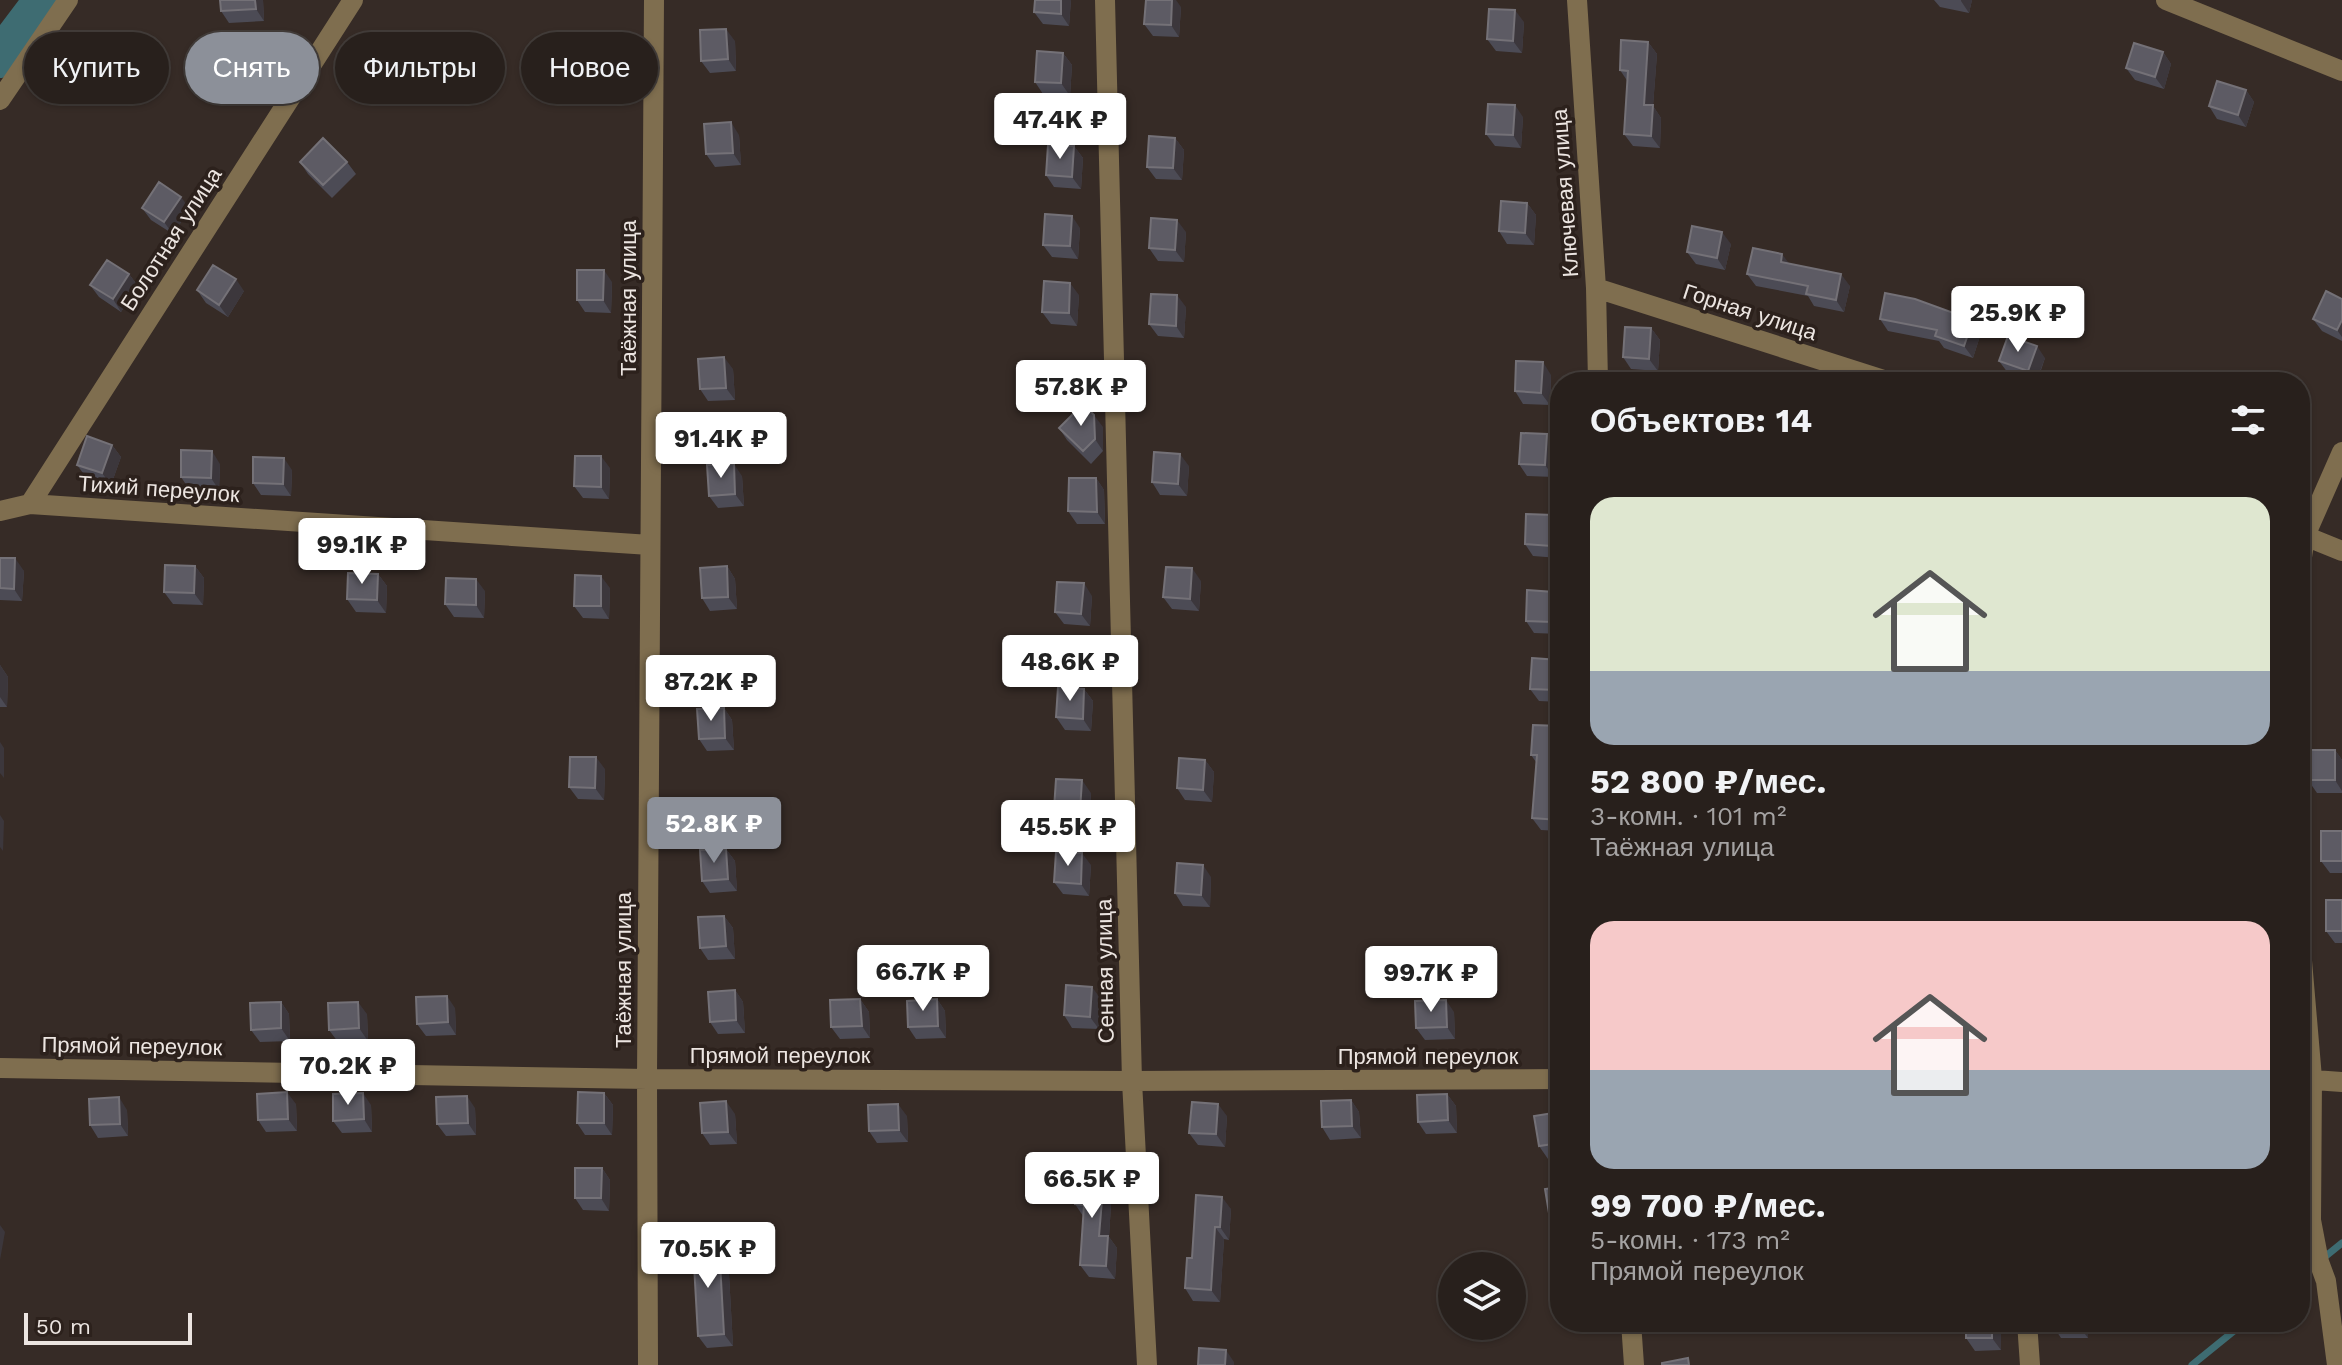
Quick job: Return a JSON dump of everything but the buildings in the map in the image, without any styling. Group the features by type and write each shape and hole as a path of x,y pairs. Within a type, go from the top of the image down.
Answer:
{"street":[{"path":"0,100 68,0"},
{"name":"Болотная улица","path":"30,504 353,0"},
{"name":"Таёжная улица","path":"648,1365 654,0"},
{"name":"Сенная улица","path":"1105,0 1132,1081 1147,1365"},
{"name":"Ключевая улица","path":"1577,0 1596,288 1598,372"},
{"path":"2166,0 2342,71"},
{"name":"Горная улица","path":"1596,288 1859,372"},
{"path":"2310,520 2342,452"},
{"name":"Тихий переулок","path":"0,511 30,504 650,545"},
{"path":"2310,538 2342,551"},
{"name":"Прямой переулок","path":"0,1068 647,1079 1550,1079"},
{"path":"2310,1078 2342,1082"},
{"path":"2310,1192 2311,1220 2326,1281 2337,1365"},
{"path":"1632,1332 1634,1365"},
{"path":"2028,1332 2030,1365"}],"waterway":[{"path":"0,58 44,0"},
{"path":"2310,1269 2342,1243"},
{"path":"2192,1365 2233,1332"}]}
